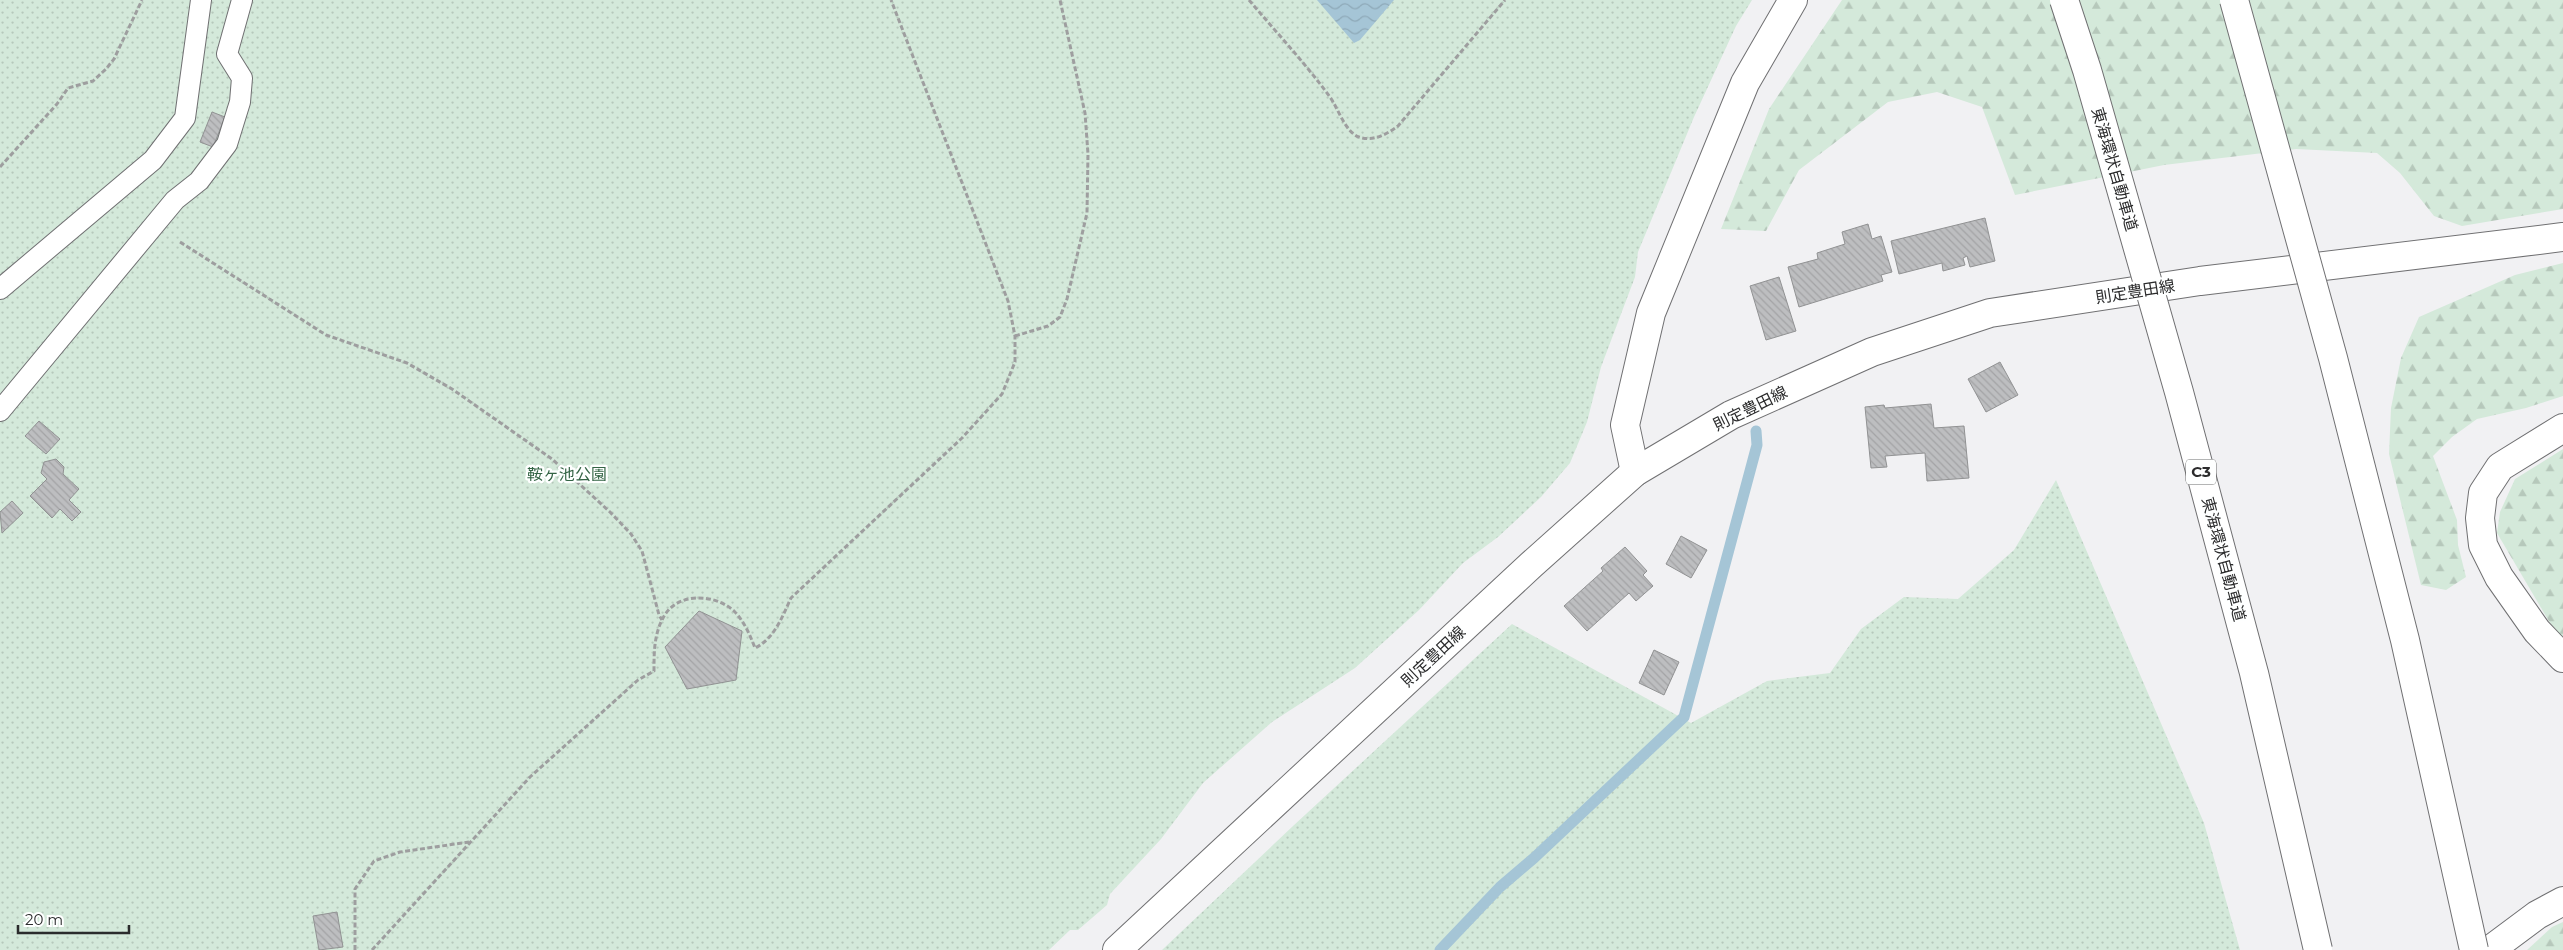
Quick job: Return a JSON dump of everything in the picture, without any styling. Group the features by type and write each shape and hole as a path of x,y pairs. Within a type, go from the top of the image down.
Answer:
{"main road":[{"path":"1635,472 1625,425 1651,313 1745,83 1793,0"},
{"name":"東海環状自動車道","path":"2064,0 2087,70 2179,392 2254,673 2318,950"},
{"path":"2234,0 2330,348 2400,622 2474,950"},
{"name":"則定豊田線","path":"1117,950 1532,565 1635,472 1730,415 1872,352 1990,313 2200,281 2563,237"},
{"path":"2563,428 2500,467 2483,493 2480,518 2483,545 2500,577 2537,631 2563,658"},
{"path":"2490,950 2537,915 2563,901"}],"lane":[{"path":"0,289 153,160 184,118 202,0"},
{"path":"0,411 175,200 199,181 227,144 240,102 242,78 227,54 242,0"}],"path":[{"path":"0,167 57,104 68,88 93,81 106,69 114,59 142,0"},
{"path":"372,950 530,777 638,680 654,671 654,641 662,620 677,602 707,598 734,611 748,630 755,648 765,643 776,630 791,598 962,438 1002,394 1015,362 1015,336 1008,301 891,0"},
{"path":"1015,336 1048,326 1060,317 1067,299 1087,213 1088,154 1085,113 1060,0"},
{"path":"1248,0 1306,66 1348,126 1358,137 1373,138 1387,134 1398,126 1505,0"},
{"path":"154,225 326,335 407,364 452,389 552,459 610,512 642,551 662,620"},
{"path":"355,950 355,889 374,861 400,852 470,841"}],"green space":[{"name":"鞍ヶ池公園","path":"0,0 1752,0 1736,26 1694,117 1638,252 1635,277 1601,367 1587,422 1570,463 1541,497 1498,537 1463,563 1419,610 1355,668 1272,722 1203,783 1161,839 1110,894 1107,905 1078,930 1070,930 1049,950 0,950"},
{"path":"1842,0 2563,0 2563,209 2462,226 2434,216 2400,173 2377,153 2296,149 2164,165 2015,195 1982,107 1937,92 1888,102 1799,170 1766,231 1721,229 1769,109"},
{"path":"2563,263 2563,396 2526,408 2477,419 2452,437 2433,456 2457,520 2458,545 2466,577 2446,590 2421,585 2389,454 2391,408 2401,358 2419,317 2515,275"},
{"path":"2563,449 2563,638 2550,623 2497,533 2500,512 2515,479"},
{"path":"2056,480 2204,823 2240,950 1162,950 1512,624 1691,723 1767,681 1830,673 1861,629 1904,597 1958,599 2014,550"},
{"path":"2563,922 2563,950 2527,950 2552,927"}],"water":[{"path":"1317,0 1394,0 1360,40 1354,43"}],"building":[{"path":"212,112 225,117 213,147 200,142"},
{"path":"1985,218 1995,261 1970,267 1967,256 1963,258 1965,265 1943,271 1942,263 1899,274 1891,241"},
{"path":"1868,224 1872,239 1881,236 1892,272 1881,275 1883,281 1799,307 1788,267 1818,259 1817,253 1845,244 1842,232"},
{"path":"1779,277 1796,331 1766,340 1750,286"},
{"path":"2000,362 2018,395 1986,412 1968,379"},
{"path":"1931,404 1934,428 1964,426 1969,478 1927,481 1925,453 1885,456 1887,467 1871,468 1865,407 1884,405 1885,408"},
{"path":"39,421 60,439 46,454 25,436"},
{"path":"56,459 64,467 63,474 79,489 69,500 81,512 72,521 60,509 52,518 30,496 47,479 41,473 44,462"},
{"path":"12,501 23,513 2,533 0,512"},
{"path":"1681,536 1707,550 1691,578 1666,564"},
{"path":"1625,547 1647,571 1643,575 1653,586 1636,601 1629,593 1587,631 1564,606 1603,571 1601,568"},
{"path":"699,611 742,631 736,680 687,689 665,647"},
{"path":"1654,650 1679,662 1664,695 1639,683"},
{"path":"337,912 343,947 319,950 313,916"}],"waterway":[{"path":"1440,950 1500,887 1534,858 1684,717 1757,445 1756,431"}]}
